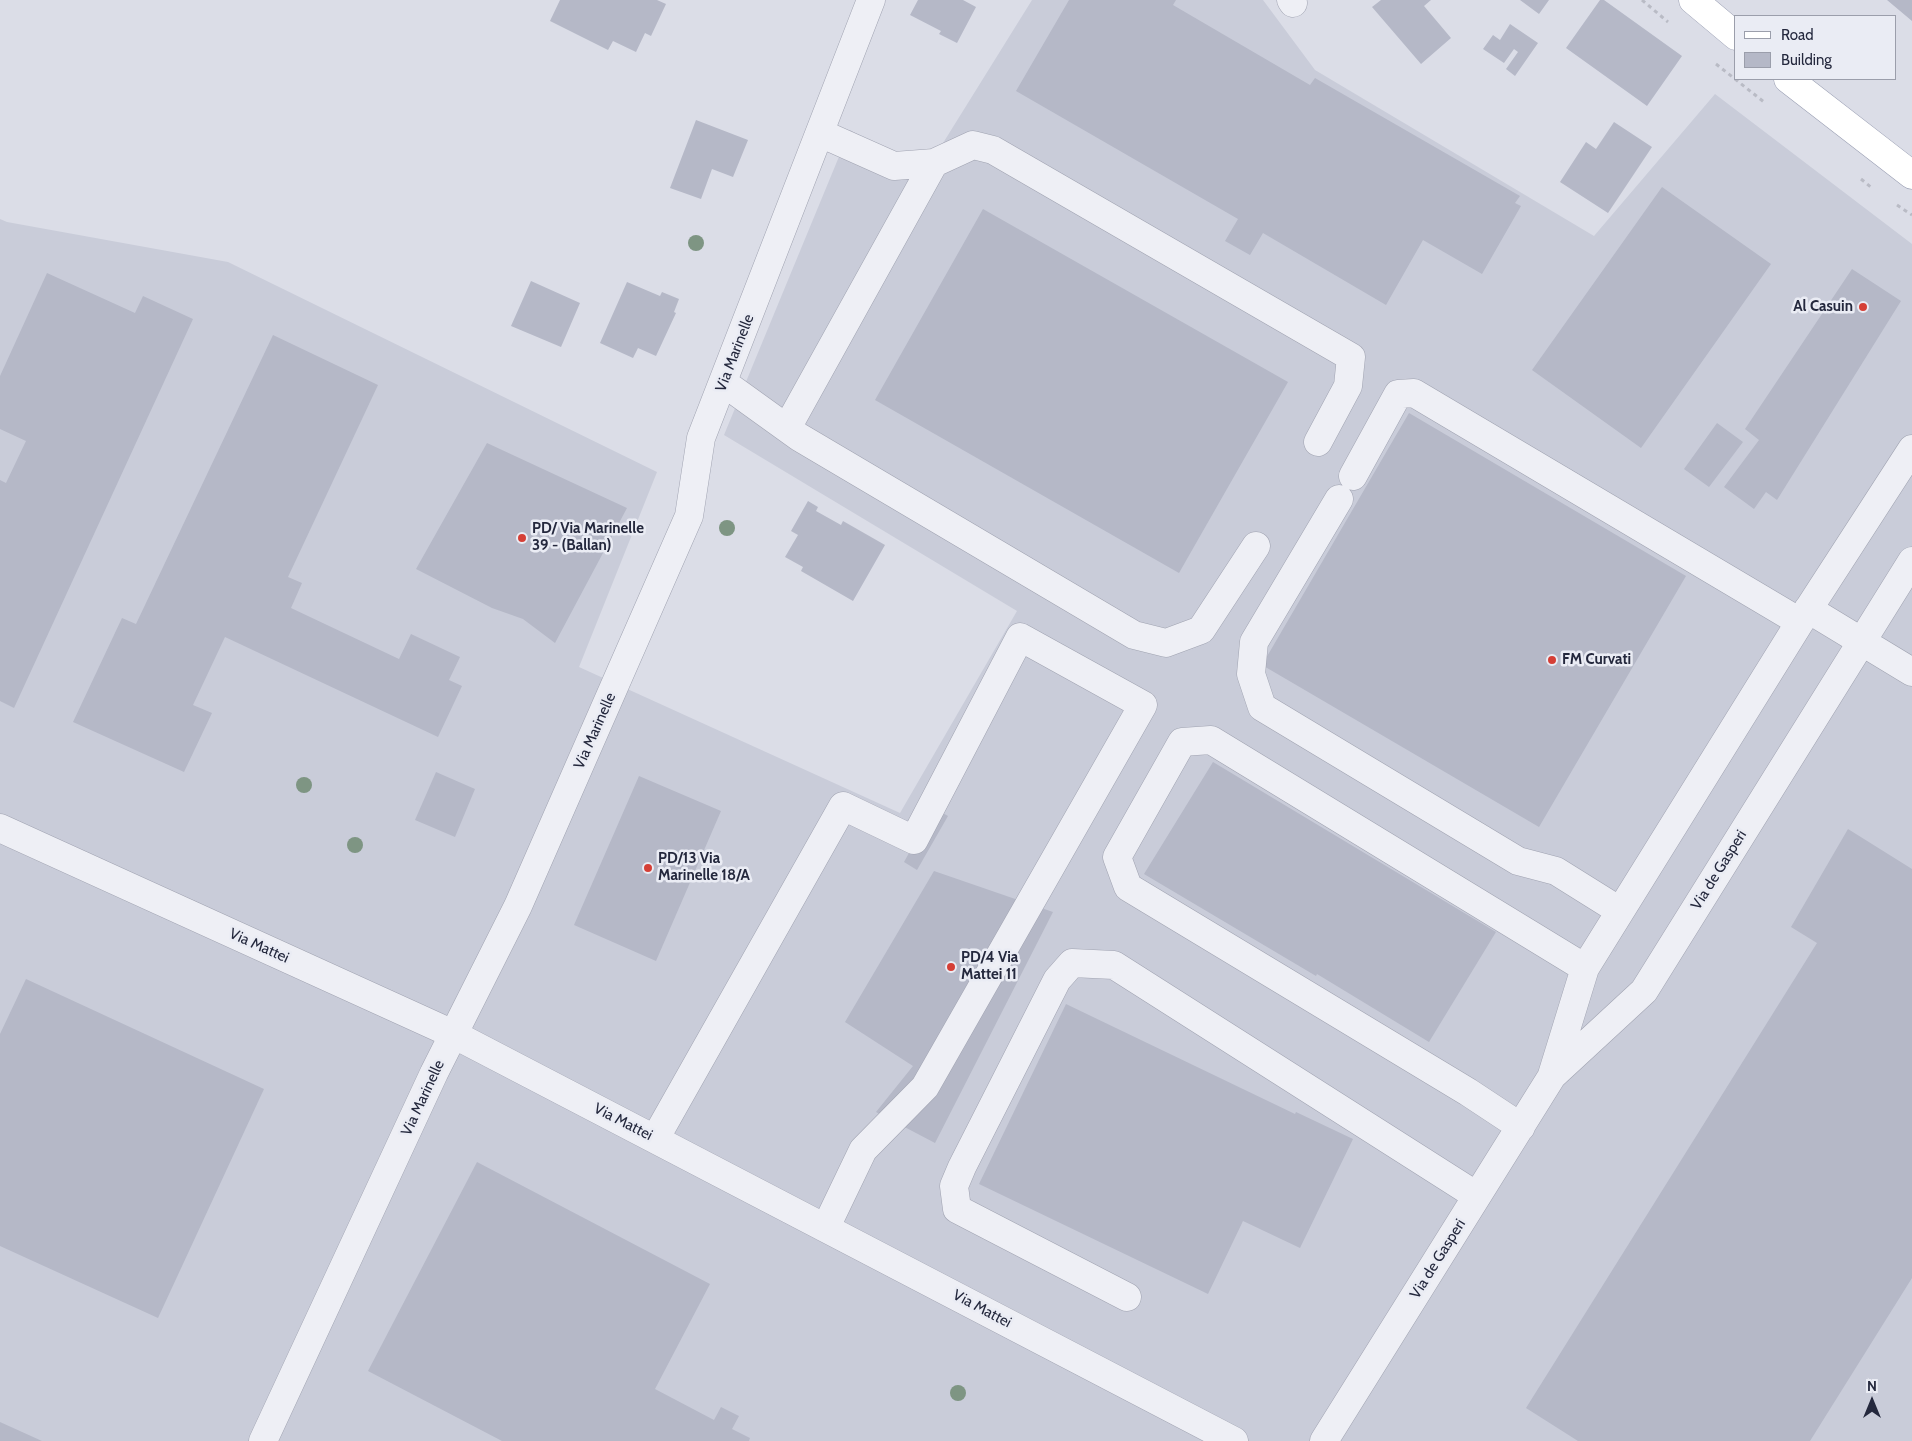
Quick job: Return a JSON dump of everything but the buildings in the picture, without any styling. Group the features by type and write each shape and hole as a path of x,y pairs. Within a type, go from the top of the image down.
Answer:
{"main road":[{"path":"1692,0 1734,34"},
{"path":"1789,80 1912,175"}],"street":[{"name":"Via Marinelle","path":"263,1441 453,1034 518,906 689,516 702,438 871,0"},
{"path":"820,133 894,166 934,163 973,145 993,150 1351,356 1348,386 1318,442"},
{"path":"787,428 934,163"},
{"path":"724,383 787,428 1134,634 1166,643 1201,630 1256,546"},
{"path":"1620,911 1556,871 1518,860 1262,707 1251,674 1254,642 1346,488 1398,394 1414,393 1804,616 1860,643 1912,672"},
{"name":"Via de Gasperi","path":"1324,1441 1552,1076 1585,968 1804,616 1912,449"},
{"name":"Via de Gasperi","path":"1552,1076 1644,991 1912,561"},
{"path":"655,1138 843,806 914,840 1020,637 1143,705 925,1087 863,1150 826,1227"},
{"path":"1521,1127 1468,1092 1128,887 1117,857 1182,742 1211,740 1585,968"},
{"name":"Via Mattei","path":"0,828 453,1034 1234,1441"},
{"path":"1127,1297 957,1209 954,1186 962,1167 1057,980 1072,963 1114,965 1477,1196"}],"shaded area":[{"path":"1032,0 1263,0 1315,70 1594,236 1715,94 1912,244 1912,1441 0,1441 0,219 7,222 228,262 657,472 579,667 900,813 1017,611 724,435 850,130 925,172"}],"place":[{"name":"Al Casuin","path":"1863,307"},
{"name":"PD/ Via Marinelle 39 - (Ballan)","path":"522,538"},
{"name":"FM Curvati","path":"1552,660"},
{"name":"PD/13 Via Marinelle 18/A","path":"648,868"},
{"name":"PD/4 Via Mattei 11","path":"951,967"}]}
